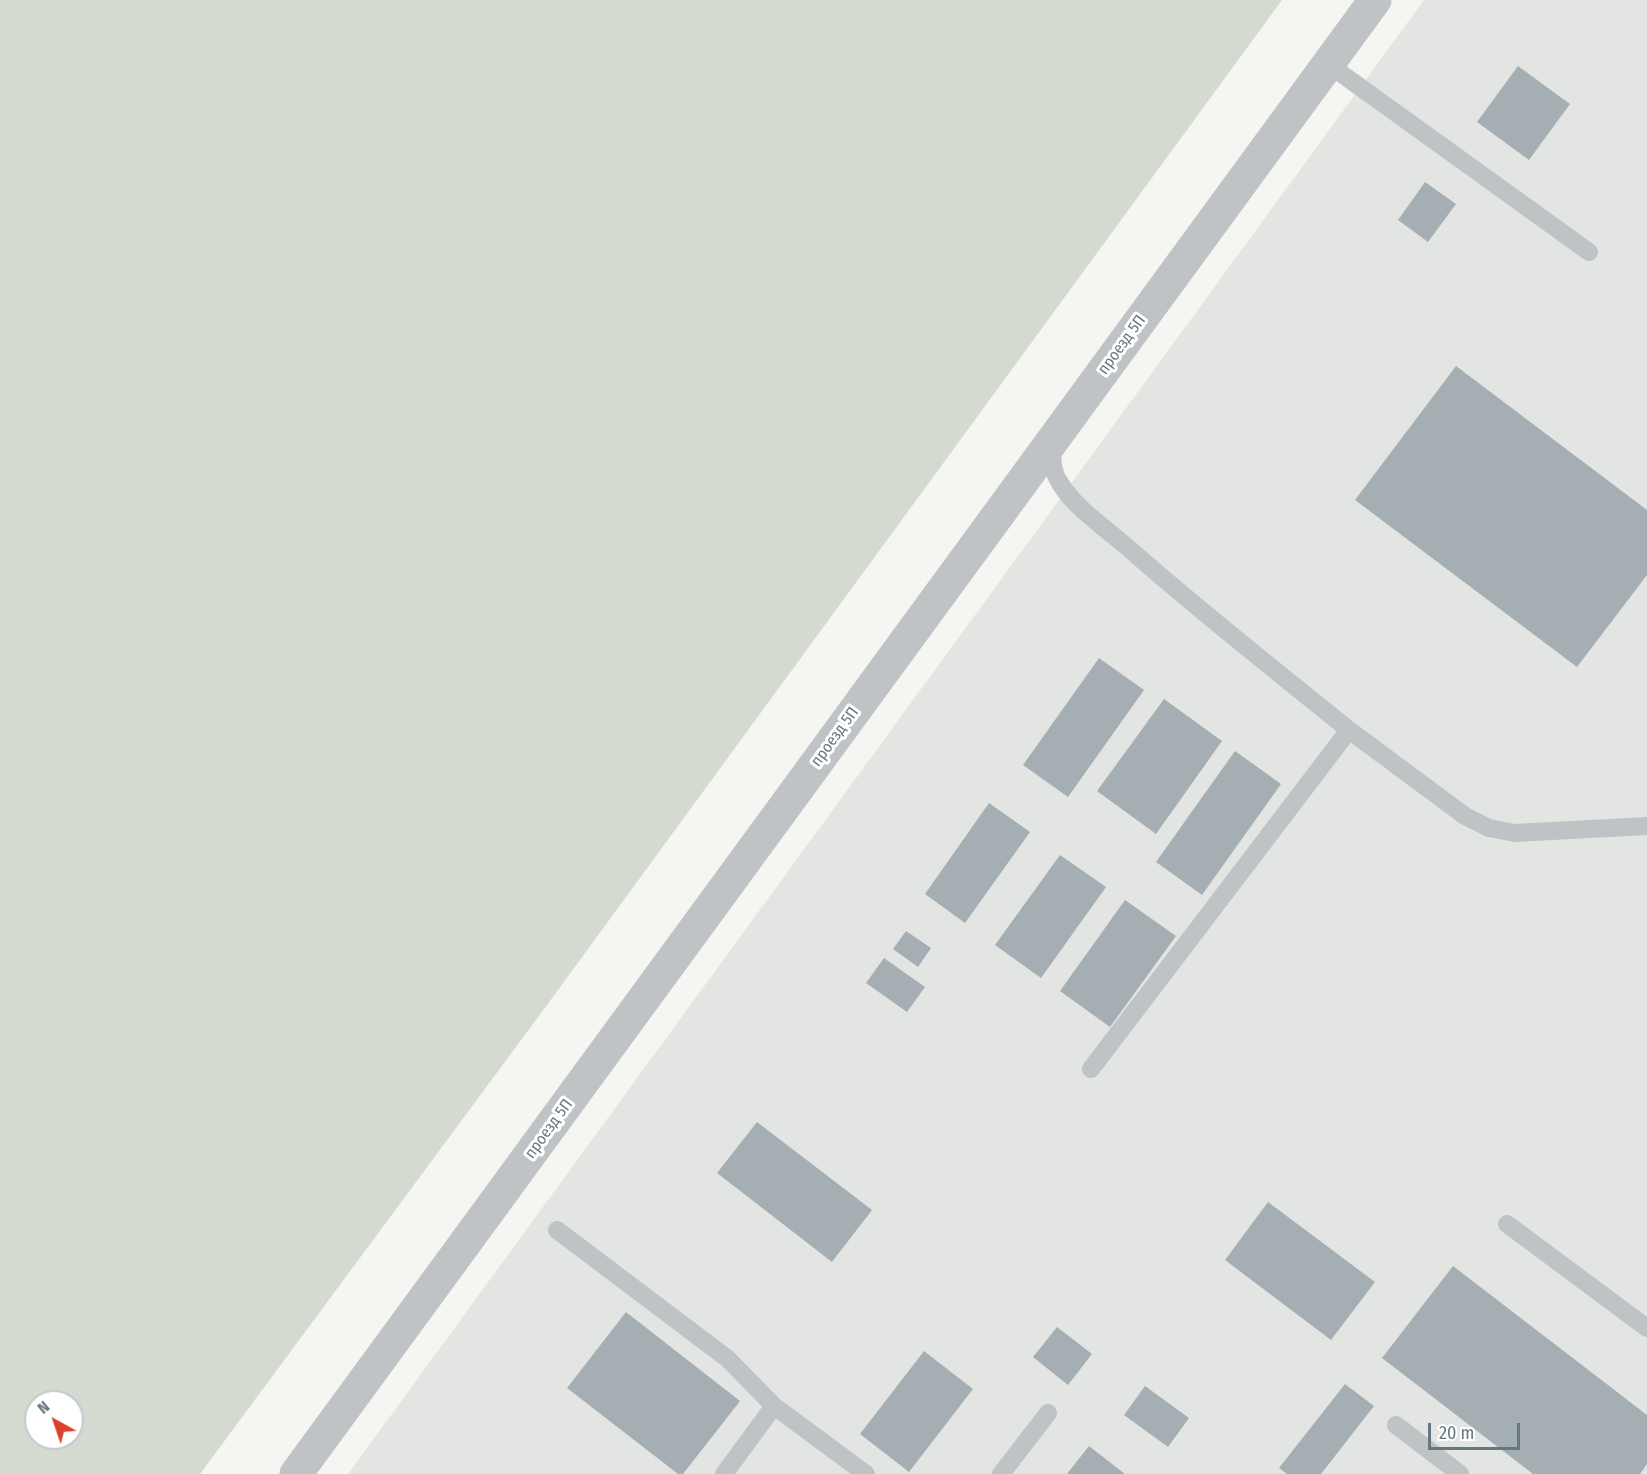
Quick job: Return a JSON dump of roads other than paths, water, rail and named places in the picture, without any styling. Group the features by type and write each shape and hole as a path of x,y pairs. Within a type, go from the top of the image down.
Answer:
{"street":[{"name":"проезд 5П","path":"296,1474 1375,0"}],"lane":[{"path":"1328,64 1589,252"},
{"path":"1056,435 1052,451 1053,468 1059,483 1077,503 1140,559 1349,730 1465,816 1489,828 1515,833 1647,826"},
{"path":"1091,1069 1349,730"},
{"path":"1507,1224 1647,1328"},
{"path":"557,1230 728,1359 774,1406 866,1474"},
{"path":"724,1474 774,1406"},
{"path":"1001,1474 1048,1413"},
{"path":"1395,1425 1460,1474"}]}
